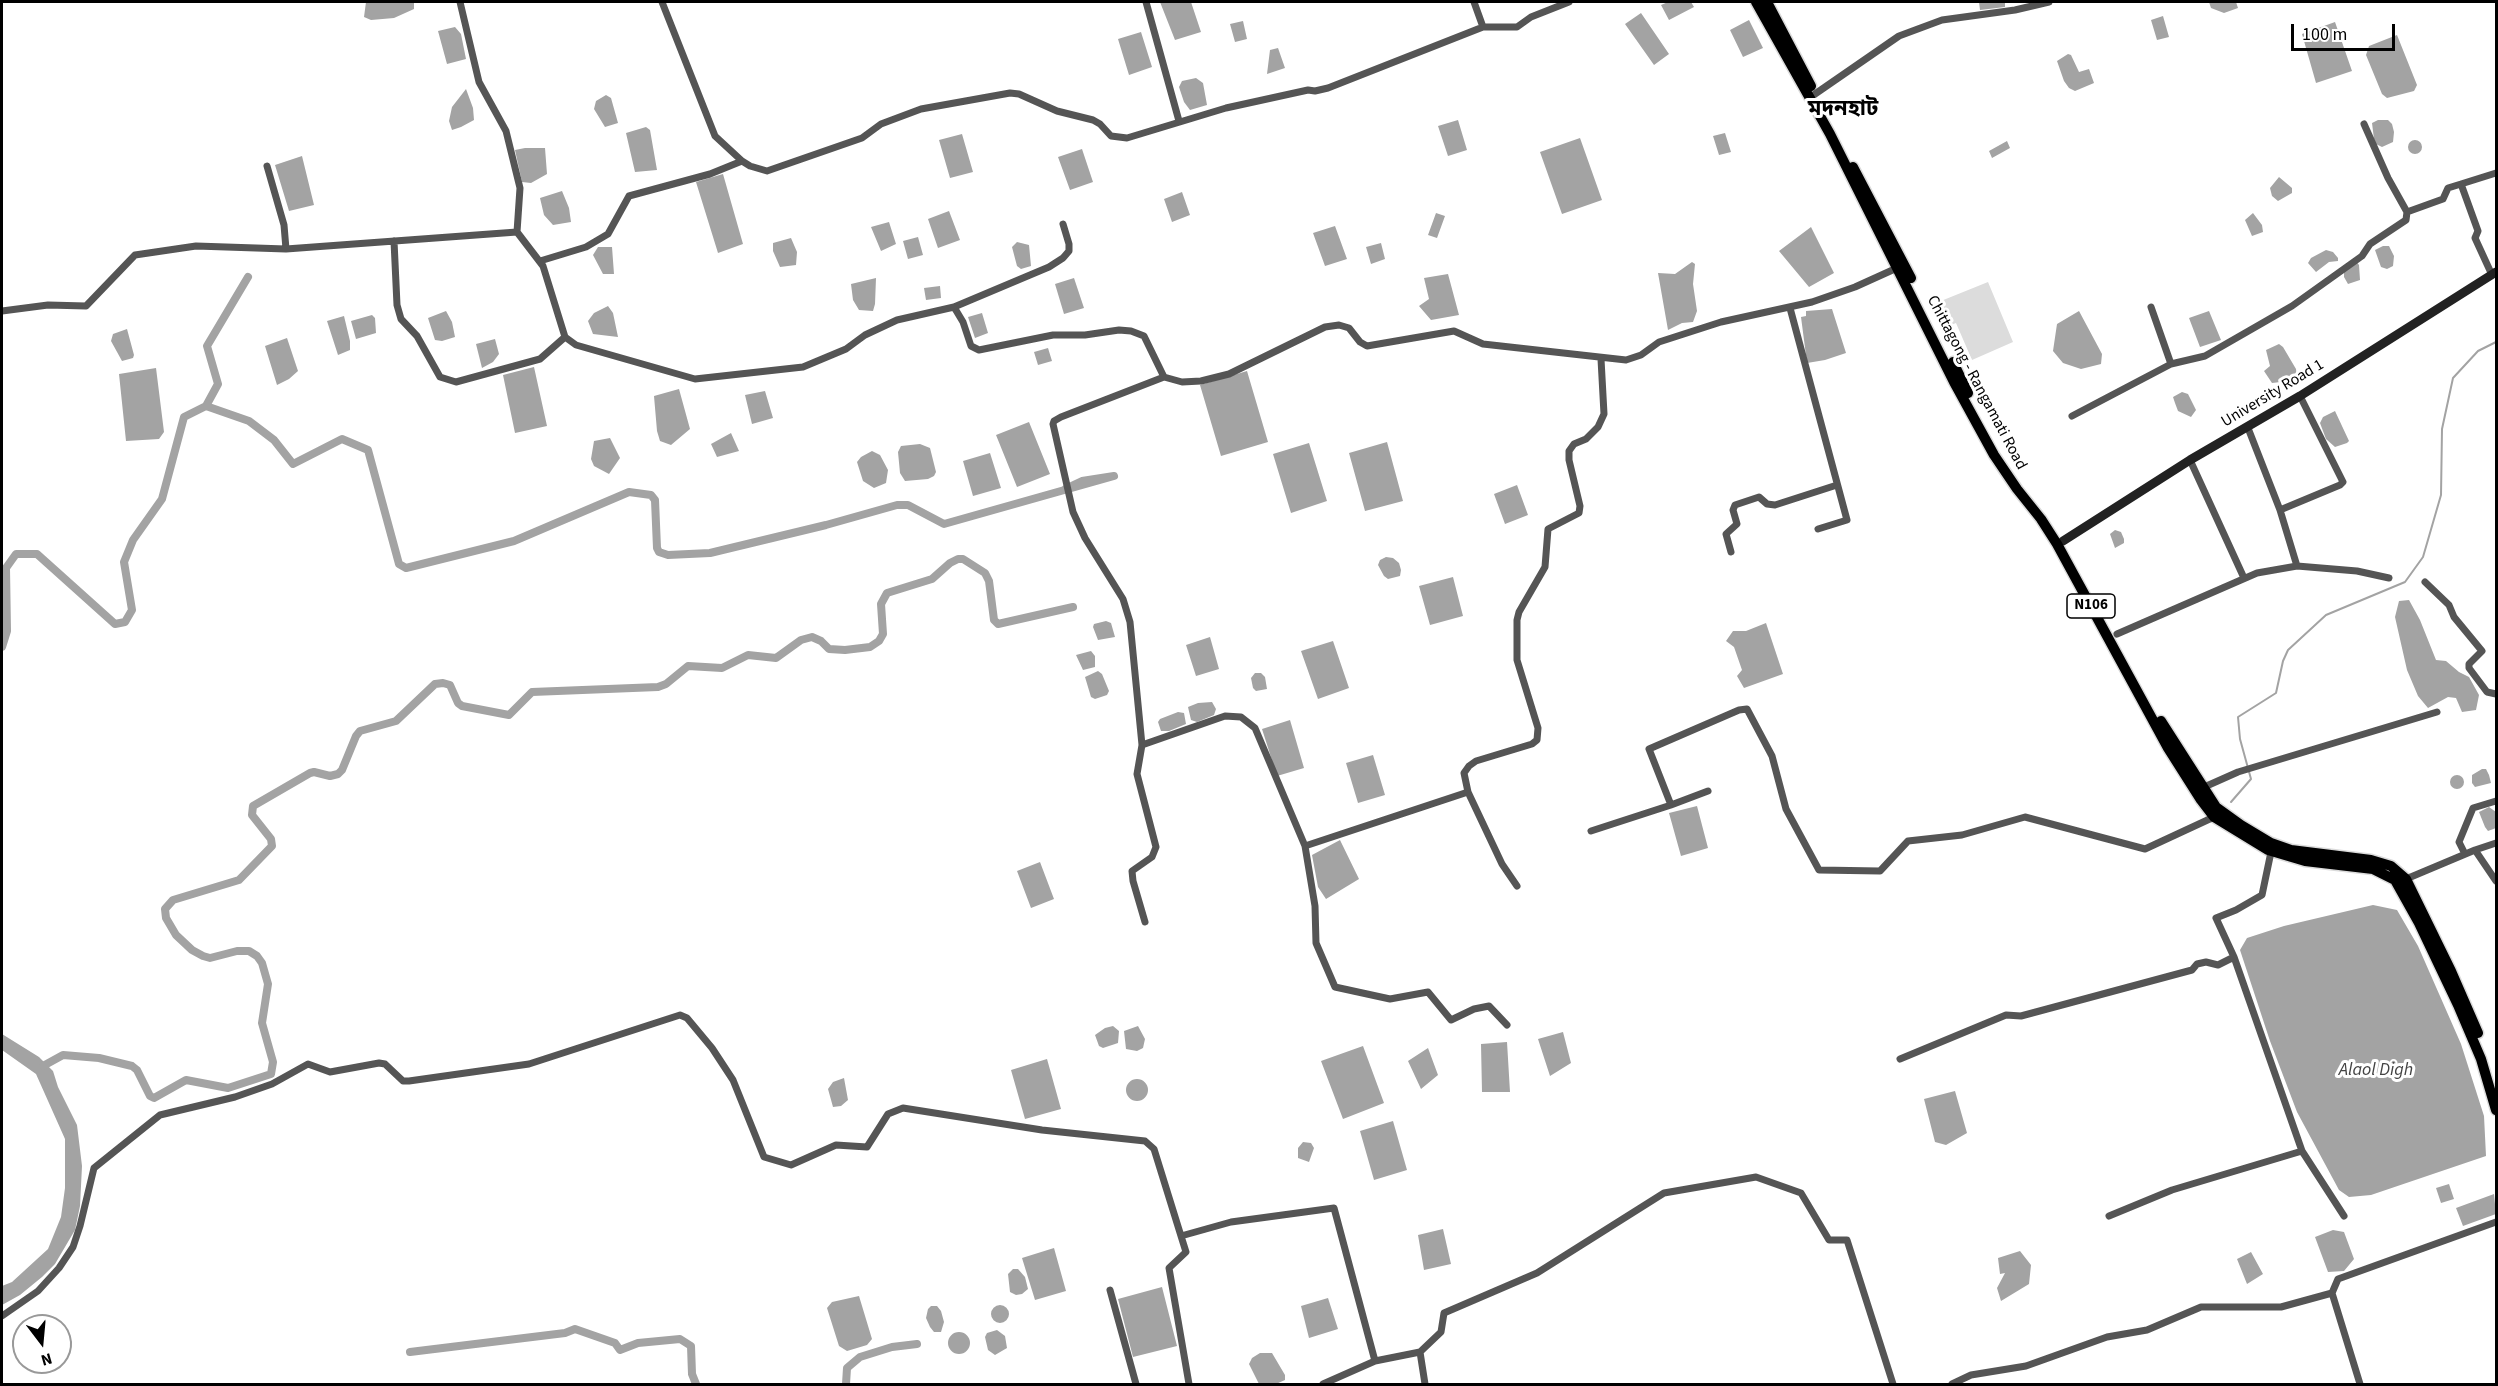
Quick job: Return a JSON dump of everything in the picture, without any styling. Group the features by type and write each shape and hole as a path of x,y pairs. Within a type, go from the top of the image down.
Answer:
{"highway":[{"name":"Chittagong - Rangamati Road","path":"1756,2 1830,134 1954,382 1994,454 2058,544 2168,748 2200,800 2214,817 2271,852 2305,861 2373,869 2395,880 2419,923 2458,1005 2481,1059 2496,1110"},
{"name":"Chittagong - Rangamati Road","path":"1767,2 1997,450 2063,541 2151,704 2202,788 2216,807 2271,843 2291,850 2371,860 2391,866 2406,879"},
{"path":"2406,879 2470,1012 2496,1086"}],"main road":[{"name":"University Road 1","path":"2063,541 2190,460 2248,428 2494,274"}],"street":[{"path":"460,2 479,82 506,131 520,188 517,232 543,266 565,337 576,345 695,379 803,367 846,349 865,335 897,320 954,307 1049,267 1069,251 1063,224"},
{"path":"662,2 715,136 742,161 767,171 862,138 881,124 921,109 1010,93 1019,94 1057,111 1093,120 1111,135 1128,138 1179,121 1308,90 1328,88 1483,27 1517,27 1531,17 1569,2"},
{"path":"1146,2 1179,121"},
{"path":"1474,2 1483,27"},
{"path":"1815,94 1899,36 1942,20 2015,10 2049,2"},
{"path":"2072,416 2171,364 2205,356 2292,306 2362,256 2370,244 2406,220 2407,212 2388,178 2364,124"},
{"path":"540,261 586,247 608,234 628,196 710,174 742,161"},
{"path":"267,166 284,225 286,249"},
{"path":"2407,212 2444,199 2448,188 2496,173"},
{"path":"2461,184 2478,231 2475,238 2494,274"},
{"path":"2,311 48,304 86,306 135,255 196,246 286,249 517,232"},
{"path":"394,241 397,305 401,319 417,336 440,377 456,382 540,359 565,337"},
{"path":"1145,922 1131,875 1135,866 1152,857 1156,847 1137,774 1142,745 1130,622 1123,599 1085,538 1073,512 1054,421 1164,377 1182,382 1201,381 1229,374 1316,331 1339,325 1349,328 1360,342 1367,346 1454,331 1483,344 1626,360 1641,355 1659,342 1721,322 1790,308 1855,287 1897,268"},
{"path":"954,307 971,346 979,350 1053,335 1131,331 1144,336 1164,377"},
{"path":"2151,307 2171,364"},
{"path":"1790,308 1846,520 1818,529"},
{"path":"1517,886 1502,864 1468,792 1464,773 1476,761 1532,744 1539,735 1517,660 1516,620 1545,567 1548,529 1579,513 1580,506 1569,451 1574,444 1586,439 1598,427 1604,414 1601,358"},
{"path":"2280,510 2343,482 2300,396"},
{"path":"2248,428 2280,510 2297,566"},
{"path":"2190,460 2244,578"},
{"path":"1731,552 1726,534 1737,524 1732,510 1735,505 1759,497 1767,504 1775,505 1837,485"},
{"path":"2117,634 2257,573 2297,566 2357,571 2389,578"},
{"path":"2425,582 2449,605 2454,617 2482,651 2469,664 2469,668 2487,692 2496,694"},
{"path":"1671,805 1649,749 1739,710 1747,709 1772,756 1786,809 1819,870 1880,871 1908,841 1962,835 2025,817 2145,849 2214,817"},
{"path":"2202,788 2238,772 2437,712"},
{"path":"1142,745 1225,716 1241,717 1255,728 1305,846 1315,906 1316,943 1335,987 1390,999 1428,992 1451,1020 1474,1009 1489,1006 1507,1025"},
{"path":"1591,831 1708,791"},
{"path":"1305,846 1468,792"},
{"path":"2465,855 2459,842 2473,808 2496,801"},
{"path":"2406,879 2496,843"},
{"path":"2475,850 2496,881"},
{"path":"2271,852 2262,895 2216,918 2234,957 2302,1151 2344,1216"},
{"path":"1900,1059 2006,1016 2021,1016 2192,970 2197,964 2206,962 2218,965 2234,957"},
{"path":"2,1316 38,1291 59,1268 73,1247 94,1168 160,1115 235,1097 272,1084 308,1064 330,1072 379,1063 385,1064 403,1081 409,1082 529,1064 680,1015 687,1018 712,1048 733,1080 764,1157 791,1165 836,1145 867,1147 888,1114 903,1108 1042,1130 1145,1141 1154,1149 1186,1252 1169,1268 1189,1384"},
{"path":"2109,1215 2172,1190 2302,1151"},
{"path":"1323,1384 1375,1361 1420,1352 1441,1332 1444,1314 1537,1273 1664,1193 1755,1177 1801,1193 1829,1240 1847,1240 1893,1384"},
{"path":"1181,1236 1231,1222 1334,1208 1375,1361"},
{"path":"2360,1384 2332,1293 2338,1279 2496,1222"},
{"path":"1110,1290 1136,1384"},
{"path":"1952,1384 1971,1375 2026,1366 2107,1337 2147,1330 2201,1307 2281,1307 2332,1293"},
{"path":"1420,1352 1425,1384"}],"shaded area":[{"path":"1988,282 2013,342 1972,360 1956,323 1941,329 1931,305"}],"water":[{"path":"366,2 414,2 414,9 394,18 371,20 364,17"},
{"path":"1160,2 1191,2 1201,32 1175,40"},
{"path":"1668,2 1691,2 1694,7 1669,20 1661,5"},
{"path":"1979,2 2005,2 2005,7 1980,10"},
{"path":"2209,2 2236,2 2238,8 2224,13 2211,8"},
{"path":"1641,13 1669,54 1654,65 1625,24"},
{"path":"2163,16 2169,37 2157,40 2151,20"},
{"path":"1749,20 1763,48 1743,57 1730,30"},
{"path":"1243,21 1247,39 1235,42 1230,24"},
{"path":"2335,22 2352,71 2316,83 2302,34"},
{"path":"455,27 461,34 466,59 447,64 438,31"},
{"path":"1141,32 1152,67 1129,75 1118,39"},
{"path":"2397,35 2417,85 2414,91 2387,98 2382,94 2366,55 2369,46"},
{"path":"1278,48 1285,68 1267,74 1270,50"},
{"path":"2068,54 2071,55 2079,72 2089,69 2094,83 2075,91 2069,88 2057,61"},
{"path":"1196,78 1203,83 1207,105 1190,110 1184,102 1179,87 1182,81"},
{"path":"466,89 473,108 474,120 452,130 449,121 452,107"},
{"path":"606,95 611,98 618,123 605,127 594,109 596,101"},
{"path":"1458,120 1467,150 1448,156 1438,126"},
{"path":"2378,120 2388,120 2394,132 2393,142 2382,147 2376,144 2374,139 2372,123"},
{"path":"646,127 650,130 657,170 635,172 626,133"},
{"path":"1725,133 1731,152 1719,155 1713,136"},
{"path":"962,134 973,172 950,178 939,140"},
{"path":"1580,138 1602,200 1562,214 1540,152"},
{"path":"2415,140 2420,142 2422,147 2420,152 2415,154 2410,152 2408,147 2410,142"},
{"path":"2007,141 2010,148 1992,158 1989,151"},
{"path":"545,148 547,174 531,183 522,182 515,150"},
{"path":"1082,149 1093,182 1070,190 1058,157"},
{"path":"302,156 314,205 289,211 275,165"},
{"path":"723,174 743,244 718,253 696,182"},
{"path":"2279,177 2292,188 2292,193 2278,201 2272,196 2270,188"},
{"path":"562,191 569,208 571,222 553,225 544,215 540,198"},
{"path":"1182,192 1190,215 1172,222 1164,199"},
{"path":"949,211 960,240 938,248 928,219"},
{"path":"1436,213 1445,216 1437,238 1428,235"},
{"path":"2253,213 2262,225 2263,232 2252,236 2245,220"},
{"path":"889,222 896,244 881,251 871,227"},
{"path":"1335,226 1347,259 1325,266 1313,233"},
{"path":"1811,227 1834,273 1809,287 1779,251"},
{"path":"918,237 923,255 908,259 903,241"},
{"path":"791,238 797,252 796,265 780,267 773,251 773,243"},
{"path":"1017,242 1029,245 1031,266 1021,269 1017,266 1012,247"},
{"path":"1381,243 1385,259 1371,264 1366,247"},
{"path":"2389,246 2394,256 2393,266 2387,269 2381,267 2375,250"},
{"path":"598,247 612,247 614,274 603,274 593,255"},
{"path":"2326,250 2333,252 2338,261 2329,262 2316,272 2308,263 2311,258"},
{"path":"2356,261 2359,265 2360,280 2348,284 2344,272"},
{"path":"1692,262 1695,264 1693,284 1697,311 1693,322 1682,323 1668,330 1658,273 1675,274"},
{"path":"1448,274 1459,315 1431,320 1419,306 1429,299 1424,278"},
{"path":"876,278 873,311 859,310 853,300 851,284"},
{"path":"1074,278 1084,308 1064,314 1055,284"},
{"path":"940,286 941,298 926,300 924,288"},
{"path":"608,306 613,313 618,337 593,334 588,321 594,313"},
{"path":"1832,309 1846,353 1807,363 1801,317 1806,316 1806,311"},
{"path":"446,311 452,322 455,337 442,341 435,340 428,318"},
{"path":"2079,311 2102,354 2101,364 2081,369 2063,363 2053,351 2057,324"},
{"path":"2209,311 2221,340 2200,347 2189,318"},
{"path":"982,313 988,333 975,338 968,317"},
{"path":"372,315 375,318 376,333 356,339 351,321"},
{"path":"344,316 350,350 338,355 327,321"},
{"path":"127,329 134,355 133,358 122,361 111,341 113,334"},
{"path":"287,338 298,371 277,385 265,346"},
{"path":"495,339 499,354 493,362 482,368 476,344"},
{"path":"2279,344 2296,369 2297,378 2287,386 2281,382 2272,383 2264,371 2270,366 2266,350"},
{"path":"1048,348 1052,361 1038,365 1034,352"},
{"path":"534,367 547,426 515,433 503,375"},
{"path":"156,368 164,432 159,439 126,441 119,374"},
{"path":"1247,371 1268,442 1221,456 1200,385"},
{"path":"679,389 690,429 671,445 660,441 654,396"},
{"path":"765,391 773,418 752,424 745,395"},
{"path":"2182,392 2188,394 2196,410 2191,417 2178,411 2175,403 2173,397"},
{"path":"2335,411 2349,441 2335,447 2326,439 2320,423 2323,417"},
{"path":"1029,422 1050,474 1017,487 996,435"},
{"path":"731,433 739,451 717,457 711,444"},
{"path":"610,438 620,458 609,474 594,466 591,459 594,441"},
{"path":"1387,442 1403,501 1365,511 1349,453"},
{"path":"1309,443 1327,501 1291,513 1273,454"},
{"path":"920,444 930,448 936,472 928,479 905,481 900,473 898,452 901,446"},
{"path":"872,451 880,455 888,470 886,483 874,488 863,481 857,462"},
{"path":"990,453 1001,488 973,496 963,461"},
{"path":"1517,485 1528,515 1505,524 1494,494"},
{"path":"2115,530 2121,532 2124,543 2115,548 2110,534"},
{"path":"1386,557 1393,558 1399,563 1400,576 1388,579 1384,576 1378,565 1380,560"},
{"path":"1453,577 1463,616 1430,625 1419,586"},
{"path":"2409,600 2420,620 2436,660 2446,661 2469,677 2479,695 2476,710 2462,712 2456,698 2448,697 2428,708 2418,696 2407,670 2395,617 2399,601"},
{"path":"1106,621 1111,623 1115,637 1098,640 1094,624"},
{"path":"1766,623 1783,674 1744,688 1737,676 1742,670 1734,647 1726,641 1733,631 1746,631"},
{"path":"1210,637 1219,669 1196,676 1186,645"},
{"path":"1333,641 1349,688 1318,699 1301,651"},
{"path":"1091,651 1095,656 1095,667 1083,670 1076,655"},
{"path":"1098,671 1102,674 1109,691 1107,695 1095,699 1091,697 1085,677"},
{"path":"1255,673 1261,673 1265,677 1267,689 1256,691 1253,688 1251,678"},
{"path":"1212,702 1216,709 1214,715 1197,722 1191,720 1188,707 1198,703"},
{"path":"1178,712 1184,713 1186,724 1169,731 1161,731 1158,722 1160,719"},
{"path":"1290,720 1304,768 1277,776 1262,729"},
{"path":"1373,755 1385,795 1358,803 1346,763"},
{"path":"2486,769 2491,783 2475,787 2472,783 2472,775"},
{"path":"2454,775 2460,775 2464,782 2460,789 2454,789 2450,785 2450,779"},
{"path":"1697,806 1708,848 1681,856 1669,813"},
{"path":"2489,807 2496,812 2496,828 2488,831 2479,812"},
{"path":"1340,840 1359,879 1326,899 1318,887 1312,855"},
{"path":"1040,862 1054,899 1031,908 1017,871"},
{"name":"Alaol Digh","path":"2373,905 2397,910 2418,946 2461,1044 2484,1116 2486,1156 2371,1195 2349,1197 2339,1190 2297,1112 2270,1041 2240,950 2247,938 2284,926"},
{"path":"1113,1026 1119,1031 1118,1043 1103,1048 1099,1046 1095,1035"},
{"path":"1138,1026 1145,1039 1143,1048 1137,1051 1126,1049 1124,1031"},
{"path":"1563,1032 1571,1063 1550,1076 1538,1039"},
{"path":"2,1034 39,1057 53,1071 58,1087 77,1125 82,1166 80,1206 75,1230 55,1264 20,1295 2,1305 2,1286 12,1282 48,1249 61,1217 65,1188 65,1139 36,1074 2,1050"},
{"path":"1507,1042 1510,1092 1482,1092 1481,1044"},
{"path":"1363,1046 1384,1103 1343,1119 1321,1061"},
{"path":"1428,1048 1438,1075 1421,1089 1408,1061"},
{"path":"1047,1059 1061,1109 1025,1119 1011,1070"},
{"path":"844,1078 848,1100 841,1106 833,1107 828,1089 833,1082"},
{"path":"1137,1079 1147,1086 1148,1090 1141,1100 1137,1101 1127,1094 1126,1090 1133,1080"},
{"path":"1955,1091 1967,1133 1946,1145 1935,1142 1924,1099"},
{"path":"1393,1121 1407,1170 1374,1180 1360,1131"},
{"path":"1303,1142 1311,1143 1314,1148 1309,1162 1298,1158 1298,1148"},
{"path":"2449,1184 2454,1199 2441,1203 2436,1188"},
{"path":"2494,1194 2496,1214 2463,1226 2456,1208"},
{"path":"1443,1229 1451,1264 1424,1270 1418,1235"},
{"path":"2333,1230 2344,1232 2354,1259 2344,1271 2328,1272 2315,1237"},
{"path":"1054,1248 1066,1291 1035,1300 1022,1258"},
{"path":"2020,1251 2031,1265 2029,1284 2001,1301 1997,1288 2005,1273 2000,1274 1998,1258"},
{"path":"2251,1252 2263,1274 2247,1284 2237,1259"},
{"path":"1013,1269 1018,1269 1025,1277 1028,1289 1022,1294 1016,1295 1010,1292 1008,1274"},
{"path":"1162,1287 1177,1346 1133,1357 1118,1299"},
{"path":"859,1296 872,1339 867,1345 847,1351 839,1346 827,1308 832,1302"},
{"path":"1328,1298 1338,1329 1309,1338 1301,1306"},
{"path":"1000,1305 1006,1308 1009,1314 1006,1320 1000,1323 994,1320 991,1314 994,1308"},
{"path":"931,1306 937,1306 941,1311 944,1322 941,1332 934,1332 926,1318"},
{"path":"997,1330 1005,1336 1007,1348 995,1355 988,1350 985,1337 987,1333"},
{"path":"959,1332 967,1335 970,1343 967,1351 959,1354 951,1351 948,1343 951,1335"},
{"path":"1260,1353 1272,1353 1285,1375 1285,1380 1276,1384 1259,1384 1249,1364 1252,1358"}],"waterway":[{"path":"2,647 7,631 6,568 16,554 37,554 115,624 125,622 132,610 124,562 133,540 162,499 184,417 206,406 218,384 207,346 248,277"},
{"path":"2231,802 2251,779 2240,739 2238,717 2276,693 2283,661 2288,650 2326,615 2405,582 2423,557 2441,495 2442,429 2453,378 2478,351 2496,342"},
{"path":"206,406 249,421 274,440 293,464 342,439 368,450 399,564 406,568 514,541 629,492 651,495 655,500 657,548 659,552 668,555 710,553 897,505 908,505 944,524 1114,476 1082,481 1065,489"},
{"path":"43,1066 63,1055 99,1058 132,1066 137,1070 150,1096 154,1098 186,1080 228,1088 271,1074 273,1062 262,1023 268,984 262,963 249,951 237,951 210,958 192,950 176,935 166,918 165,909 173,900 239,880 272,846 271,839 252,815 253,806 310,773 330,776 338,774 360,731 396,721 435,684 450,685 458,703 462,706 509,715 532,692 658,687 666,684 688,666 722,668 748,655 776,658 801,640 812,637 821,641 829,649 870,647 879,641 883,634 881,604 887,593 932,579 958,559 963,559 985,573 989,581 994,620 998,624 1073,607"},
{"path":"410,1352 565,1333 575,1329 615,1343 620,1350 638,1343 680,1339 691,1346 692,1374 696,1384"},
{"path":"846,1384 847,1368 860,1357 892,1347 917,1344"}],"district":[{"name":"মদনহাট","path":"1843,110"}]}
